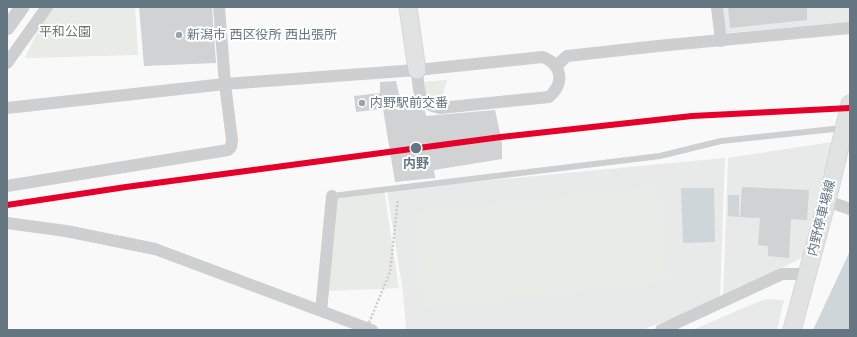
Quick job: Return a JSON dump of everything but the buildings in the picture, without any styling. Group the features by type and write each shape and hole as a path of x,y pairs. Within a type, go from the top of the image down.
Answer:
{"main road":[{"path":"408,7 417,70"},
{"name":"内野停車場線","path":"792,330 827,201 850,104"}],"street":[{"path":"7,28 22,7"},
{"path":"7,63 47,7"},
{"path":"7,186 228,150 231,147 232,140 225,84 219,7"},
{"path":"717,7 721,41"},
{"path":"556,66 568,56 850,28"},
{"path":"7,108 225,84 417,70 543,57 549,59 556,66 560,77 559,85 555,92 549,97 440,108 432,106 423,100 418,91 417,70"},
{"path":"321,310 332,196"},
{"path":"827,201 850,209"},
{"path":"7,223 66,231 155,250 372,330"},
{"path":"661,330 782,274 808,274"}],"lane":[{"path":"332,196 660,156 721,141 844,128"}],"path":[{"path":"366,330 390,272 398,199"}],"shaded area":[{"path":"723,7 850,7 850,23 725,33"},
{"path":"832,142 803,257 723,298 728,158"},
{"path":"725,158 720,300 642,330 406,330 403,292 387,190"},
{"path":"681,188 714,188 715,242 683,243"},
{"path":"728,195 739,195 739,217 728,216"},
{"path":"850,251 850,330 813,330"},
{"path":"765,299 784,300 777,330 692,330"}],"green space":[{"name":"平和公園","path":"49,7 135,7 138,55 25,58"},
{"path":"447,80 442,99 428,94 419,82"},
{"path":"658,187 668,281 423,307 413,214"},
{"path":"384,190 399,288 328,291 335,199"}],"transit line":[{"path":"7,205 126,187 501,137 692,116 850,108"}],"place":[{"name":"新潟市 西区役所 西出張所","path":"179,35"},
{"name":"内野駅前交番","path":"362,103"},
{"name":"内野","path":"416,148"}]}
